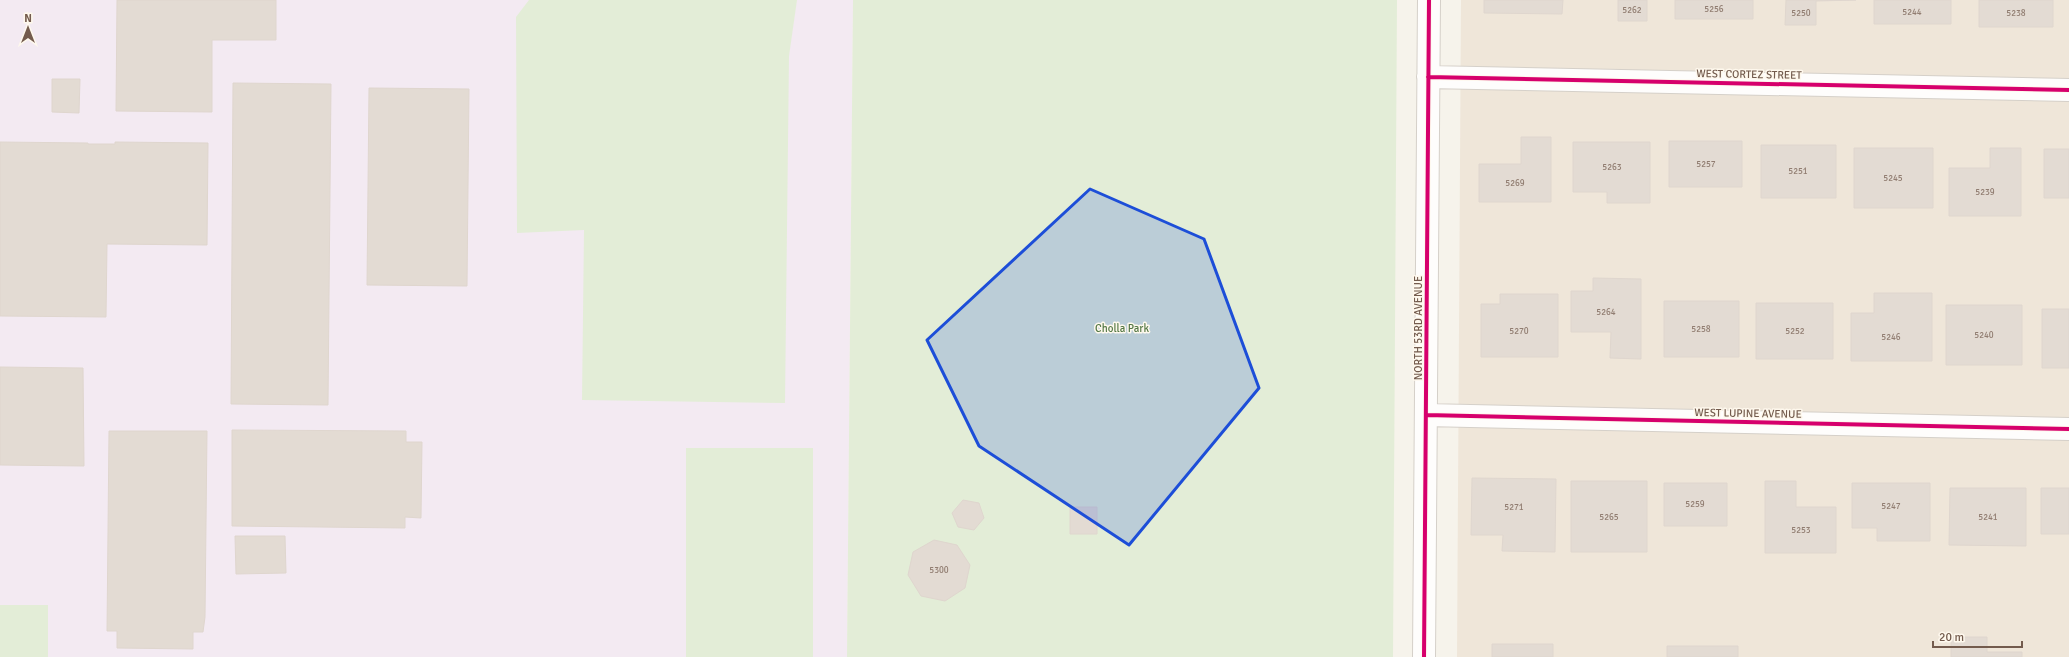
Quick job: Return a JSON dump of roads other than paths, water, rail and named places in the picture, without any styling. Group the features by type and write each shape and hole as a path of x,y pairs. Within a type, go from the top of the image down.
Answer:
{"street":[{"name":"NORTH 53RD AVENUE","path":"1424,657 1429,0"},
{"name":"WEST CORTEZ STREET","path":"1428,77 2069,90"},
{"name":"WEST LUPINE AVENUE","path":"1426,415 2069,429"}],"park label":[{"name":"Cholla Park","path":"1122,328"}]}
